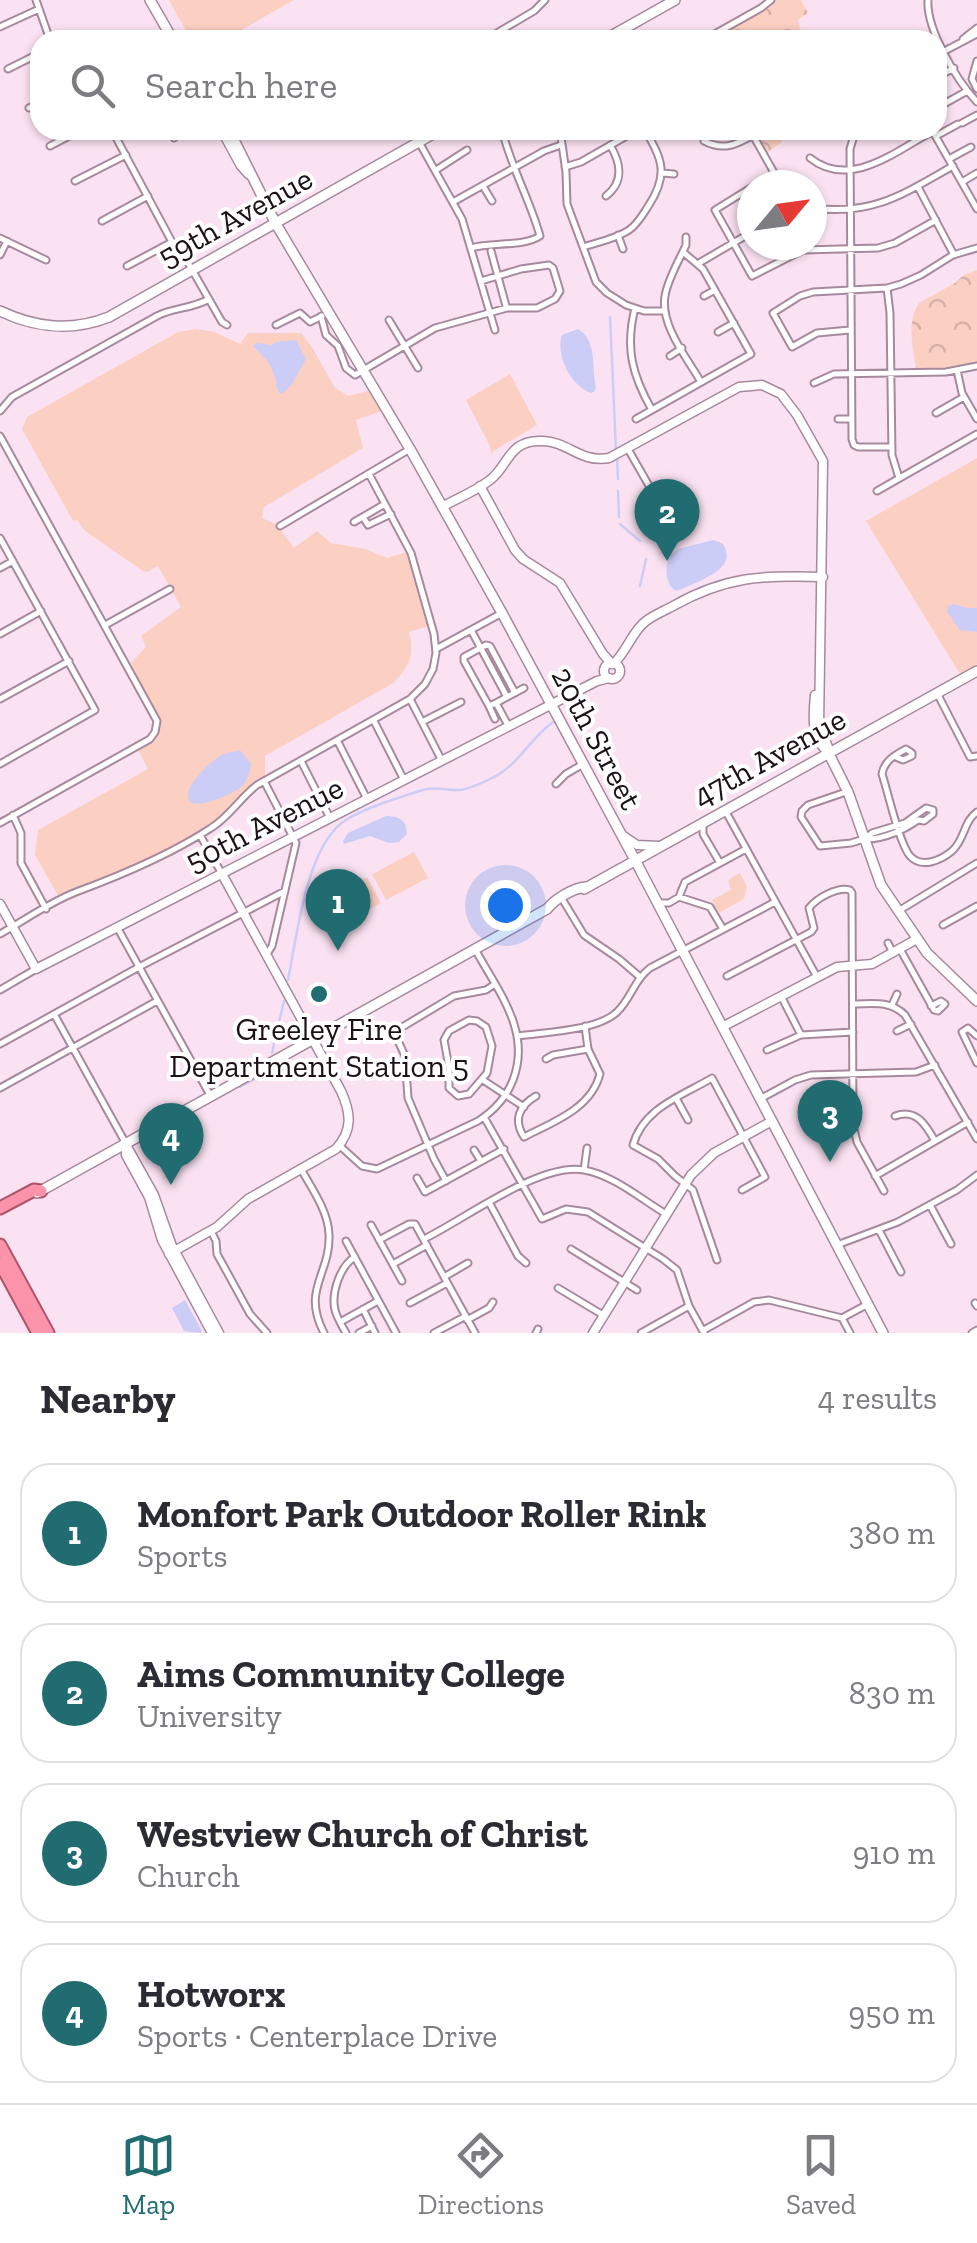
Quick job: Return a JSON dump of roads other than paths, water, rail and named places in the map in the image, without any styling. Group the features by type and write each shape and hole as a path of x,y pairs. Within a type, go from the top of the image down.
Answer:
{"highway":[{"path":"0,1211 34,1190 41,1191"},
{"path":"0,1246 48,1333"},
{"path":"1,1265 38,1333"}],"main road":[{"path":"154,0 170,30"},
{"path":"622,30 675,0"},
{"name":"20th Street","path":"230,140 325,314 410,449 502,613 883,1333"},
{"name":"59th Avenue","path":"0,311 48,326 84,326 110,317 422,140"},
{"name":"47th Avenue","path":"547,909 977,671"},
{"path":"828,752 848,792 877,876 932,959 977,1001"},
{"name":"47th Avenue","path":"41,1191 586,887"}],"street":[{"path":"36,0 46,30"},
{"path":"502,30 534,12 545,0"},
{"path":"721,30 772,0"},
{"path":"928,0 934,30"},
{"path":"0,28 39,9"},
{"path":"947,50 977,31"},
{"path":"947,55 977,102"},
{"path":"8,69 30,58"},
{"path":"977,61 972,79 977,88"},
{"path":"947,72 954,68"},
{"path":"947,101 967,91"},
{"path":"947,128 977,115"},
{"path":"50,146 61,140"},
{"path":"118,140 172,242 228,326"},
{"path":"471,248 532,241 540,235 505,140"},
{"path":"561,140 566,197 600,288 635,308 665,311"},
{"path":"565,168 620,140"},
{"path":"583,248 625,233 639,221 659,189 662,173 650,140"},
{"path":"704,141 725,147 743,140"},
{"path":"755,140 772,170"},
{"path":"854,140 850,170 850,330 854,445 891,446"},
{"path":"810,158 828,170 850,170 868,167 919,140"},
{"path":"939,140 976,206"},
{"path":"419,142 462,219 495,330"},
{"path":"454,202 562,144"},
{"path":"606,196 619,174 618,160 610,146"},
{"path":"827,208 880,204 917,186 974,146"},
{"path":"436,170 467,150"},
{"path":"75,181 126,155"},
{"path":"662,173 674,174"},
{"path":"962,182 977,173"},
{"path":"483,186 492,201"},
{"path":"917,186 954,255"},
{"path":"102,221 148,196"},
{"path":"737,196 715,210 752,276 803,250 890,245 936,220"},
{"path":"618,235 623,249"},
{"path":"686,237 666,294 665,311 701,382"},
{"path":"0,255 3,240 46,260"},
{"path":"699,263 737,241"},
{"path":"127,266 172,242"},
{"path":"850,330 817,333 792,347 773,313 813,292 886,288 910,281 954,255 977,248"},
{"path":"491,251 506,308"},
{"path":"636,419 751,354 699,263 683,252"},
{"path":"363,370 435,328 506,308 537,308 558,296 560,288 552,267 545,265 481,281"},
{"path":"886,288 890,314 891,446 900,478"},
{"path":"704,296 716,290"},
{"path":"0,411 12,397 157,316 209,299"},
{"path":"635,308 632,363 652,410"},
{"path":"276,324 300,313 310,322 325,314"},
{"path":"389,320 418,368"},
{"path":"718,332 734,323"},
{"path":"670,356 682,348"},
{"path":"814,383 828,376 851,373 977,366"},
{"path":"956,370 964,397 977,419"},
{"path":"442,507 493,478 511,452 530,442 550,442 592,459 609,458 746,385 777,391 822,455 824,467 819,726 828,752"},
{"path":"936,413 964,397"},
{"path":"838,419 852,419"},
{"path":"877,491 977,434"},
{"path":"0,436 156,716 157,726 150,738 0,823"},
{"path":"280,526 410,449"},
{"path":"628,449 652,491"},
{"path":"0,934 75,893 112,880 200,835 218,823 244,794 410,699 430,677 436,648 411,553 369,474"},
{"path":"480,486 522,559 564,588 610,669"},
{"path":"354,522 385,504"},
{"path":"363,517 368,525 390,514"},
{"path":"0,538 95,710 0,764"},
{"path":"0,568 13,561"},
{"path":"822,588 812,577 823,564"},
{"name":"50th Avenue","path":"0,990 598,681 624,654 644,623 698,592 764,576 822,577"},
{"path":"106,624 170,589"},
{"path":"0,634 41,611"},
{"path":"436,648 502,613"},
{"path":"472,630 508,697"},
{"path":"495,719 464,656 490,646 515,692"},
{"path":"0,699 68,660"},
{"path":"488,706 524,688"},
{"path":"937,693 970,757 977,756"},
{"path":"410,699 442,761"},
{"path":"422,722 461,702"},
{"path":"496,702 509,727"},
{"path":"374,720 404,780"},
{"path":"337,740 367,799"},
{"path":"896,756 882,774 910,856 932,862 954,849 968,820 977,812"},
{"path":"301,761 330,818"},
{"path":"556,784 583,764"},
{"path":"264,781 296,842 272,946 266,954"},
{"path":"848,792 808,805 802,811 820,846 864,839 917,818"},
{"path":"724,810 796,940 814,981"},
{"path":"13,815 21,833 21,863 46,909"},
{"path":"707,819 703,834 720,863"},
{"path":"675,838 698,831 703,834"},
{"path":"620,833 638,845 660,846"},
{"path":"172,1252 211,1231 248,1200 340,1146 350,1124 347,1104 200,835"},
{"path":"657,902 679,897 685,882 746,849"},
{"path":"898,911 977,863"},
{"path":"727,976 814,928 809,908 812,904 840,888 848,888 852,893 854,1136 884,1191"},
{"path":"0,1044 285,891"},
{"path":"679,897 710,906 723,930"},
{"path":"564,902 584,936 640,977"},
{"path":"669,902 666,909 671,929"},
{"path":"518,1036 604,1021 618,1012 650,968 775,902"},
{"path":"0,904 36,969"},
{"path":"942,925 977,906"},
{"path":"116,928 211,1096"},
{"path":"722,1027 836,967 872,964 917,939"},
{"path":"888,943 936,1006"},
{"path":"340,1146 359,1164 371,1169 386,1165 484,1117 506,1095 518,1064 518,1036 510,1012 475,949"},
{"path":"446,1181 408,1098 405,1056 394,1032 454,996 486,990 495,984"},
{"path":"892,1005 897,994"},
{"path":"781,996 801,1035"},
{"path":"0,1088 157,1000"},
{"path":"853,1004 892,1005 900,1010 977,1139"},
{"path":"54,1014 124,1142 126,1155 149,1197 162,1240 215,1333"},
{"path":"469,1020 482,1023 489,1033 491,1060 483,1080 464,1097 454,1095 449,1088 445,1036 469,1020"},
{"path":"897,1032 910,1024"},
{"path":"536,1096 522,1106 517,1121 524,1138 582,1105 597,1084 600,1074 588,1049 585,1026"},
{"path":"977,1036 968,1028 962,1032 977,1063"},
{"path":"767,1050 801,1035 852,1032"},
{"path":"546,1059 588,1049"},
{"path":"760,1099 811,1075 916,1072 934,1065"},
{"path":"717,1260 696,1195 658,1158 633,1145 638,1129 648,1116 712,1078 765,1177 742,1190"},
{"path":"483,1080 522,1106"},
{"path":"677,1099 688,1120"},
{"path":"804,1121 820,1114 852,1113"},
{"path":"895,1116 902,1113 918,1117 934,1141"},
{"path":"484,1117 542,1219 566,1208 580,1210 646,1248 677,1270 689,1306 704,1332 762,1300 842,1318 868,1304"},
{"path":"593,1333 685,1184 706,1160 772,1121"},
{"path":"875,1176 968,1122"},
{"path":"584,1170 587,1148"},
{"path":"417,1178 425,1192 504,1149"},
{"path":"474,1150 482,1161"},
{"path":"301,1170 324,1210 329,1228 327,1256 314,1294 316,1314 324,1333"},
{"path":"392,1264 524,1184 564,1170 584,1170 604,1177 666,1214"},
{"path":"836,1245 930,1206 977,1175"},
{"path":"490,1204 518,1256 526,1263"},
{"path":"930,1206 951,1244"},
{"path":"371,1224 402,1281"},
{"path":"379,1240 415,1224 475,1333"},
{"path":"879,1230 902,1272"},
{"path":"211,1231 217,1254 250,1314 267,1333"},
{"path":"346,1241 396,1333"},
{"path":"571,1249 637,1290"},
{"path":"346,1333 334,1304 346,1264 355,1258"},
{"path":"410,1303 468,1264"},
{"path":"558,1288 603,1315"},
{"path":"340,1322 378,1301"},
{"path":"434,1333 489,1308 492,1302"},
{"path":"641,1333 689,1306"},
{"path":"359,1333 374,1330 363,1309"},
{"path":"842,1318 850,1333"}],"water":[{"path":"578,329 591,347 596,387 591,393 571,377 561,352 562,335"},
{"path":"296,340 306,359 282,394 271,366 253,346"},
{"path":"713,540 725,548 724,564 696,583 676,591 672,588 667,575 669,556 678,549"},
{"path":"953,604 977,608 977,632 960,630 947,612"},
{"path":"240,750 251,764 242,786 209,802 191,802 189,791 202,772 219,756"},
{"path":"386,816 398,818 406,825 407,834 399,842 389,843 370,836 344,844 348,833"},
{"path":"185,1300 200,1333 184,1331 172,1308"}],"waterway":[{"path":"610,317 616,451"},
{"path":"617,459 618,479"},
{"path":"618,491 619,517"},
{"path":"620,524 640,541"},
{"path":"640,586 646,559"},
{"path":"288,980 312,872 330,835 343,822 423,790 461,790 487,781 508,767 553,722"},
{"path":"272,1053 284,1001"},
{"path":"240,1087 266,1073"}],"place":[{"name":"Aims Community College","path":"667,561"},
{"name":"Monfort Park Outdoor Roller Rink","path":"338,951"},
{"name":"Greeley Fire Department Station 5","path":"319,994"},
{"name":"Westview Church of Christ","path":"830,1162"},
{"name":"Hotworx","path":"171,1185"}]}
